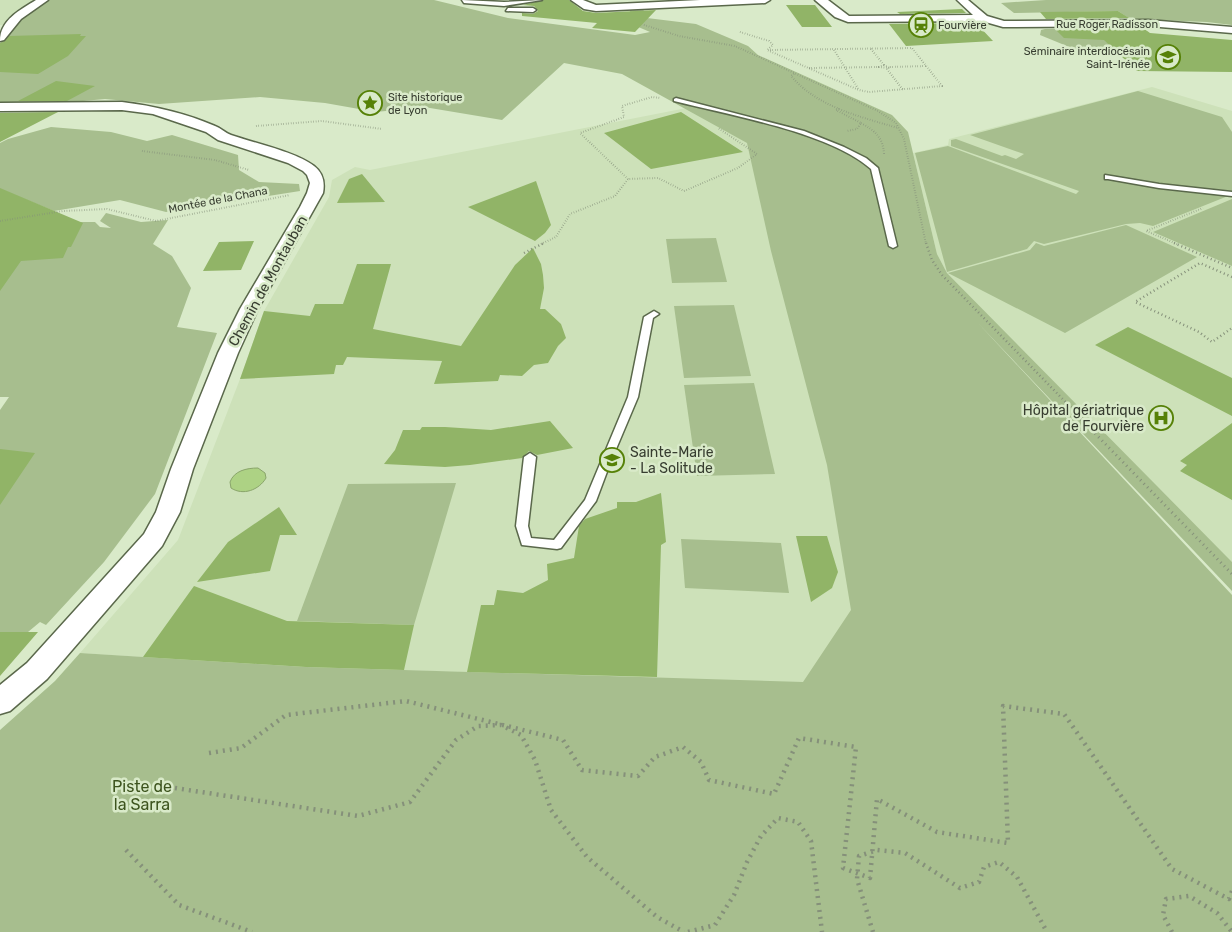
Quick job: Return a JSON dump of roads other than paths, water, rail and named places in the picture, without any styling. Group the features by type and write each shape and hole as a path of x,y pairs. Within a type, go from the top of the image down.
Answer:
{"street":[{"path":"0,38 16,17 43,0"},
{"path":"576,0 588,7 596,8 765,0"},
{"path":"962,0 984,18"},
{"path":"822,1 837,16 854,20 984,18"},
{"name":"Rue Roger Radisson","path":"984,18 1003,24 1148,24 1232,30"},
{"name":"Chemin de Montauban","path":"0,107 82,105 147,109 202,126 218,134 308,168 316,178 315,193 249,309 236,336 182,469 168,512 152,540 37,671 0,702"}],"lane":[{"path":"464,1 504,4 539,0"},
{"path":"504,4 508,10 533,10"},
{"path":"676,100 797,130 821,138 866,160 874,168 893,246"},
{"path":"1108,177 1159,186 1232,194"},
{"path":"530,456 522,526 526,542 557,545 590,501 633,397 649,317 654,314"}],"place":[{"name":"Fourvière","path":"921,25"},
{"name":"Séminaire interdiocésain Saint-Irénée","path":"1168,57"},
{"name":"Site historique de Lyon","path":"370,103"},
{"name":"Hôpital gériatrique de Fourvière","path":"1161,418"},
{"name":"Sainte-Marie - La Solitude","path":"612,460"}],"park label":[{"name":"Piste de la Sarra","path":"142,795"}]}
